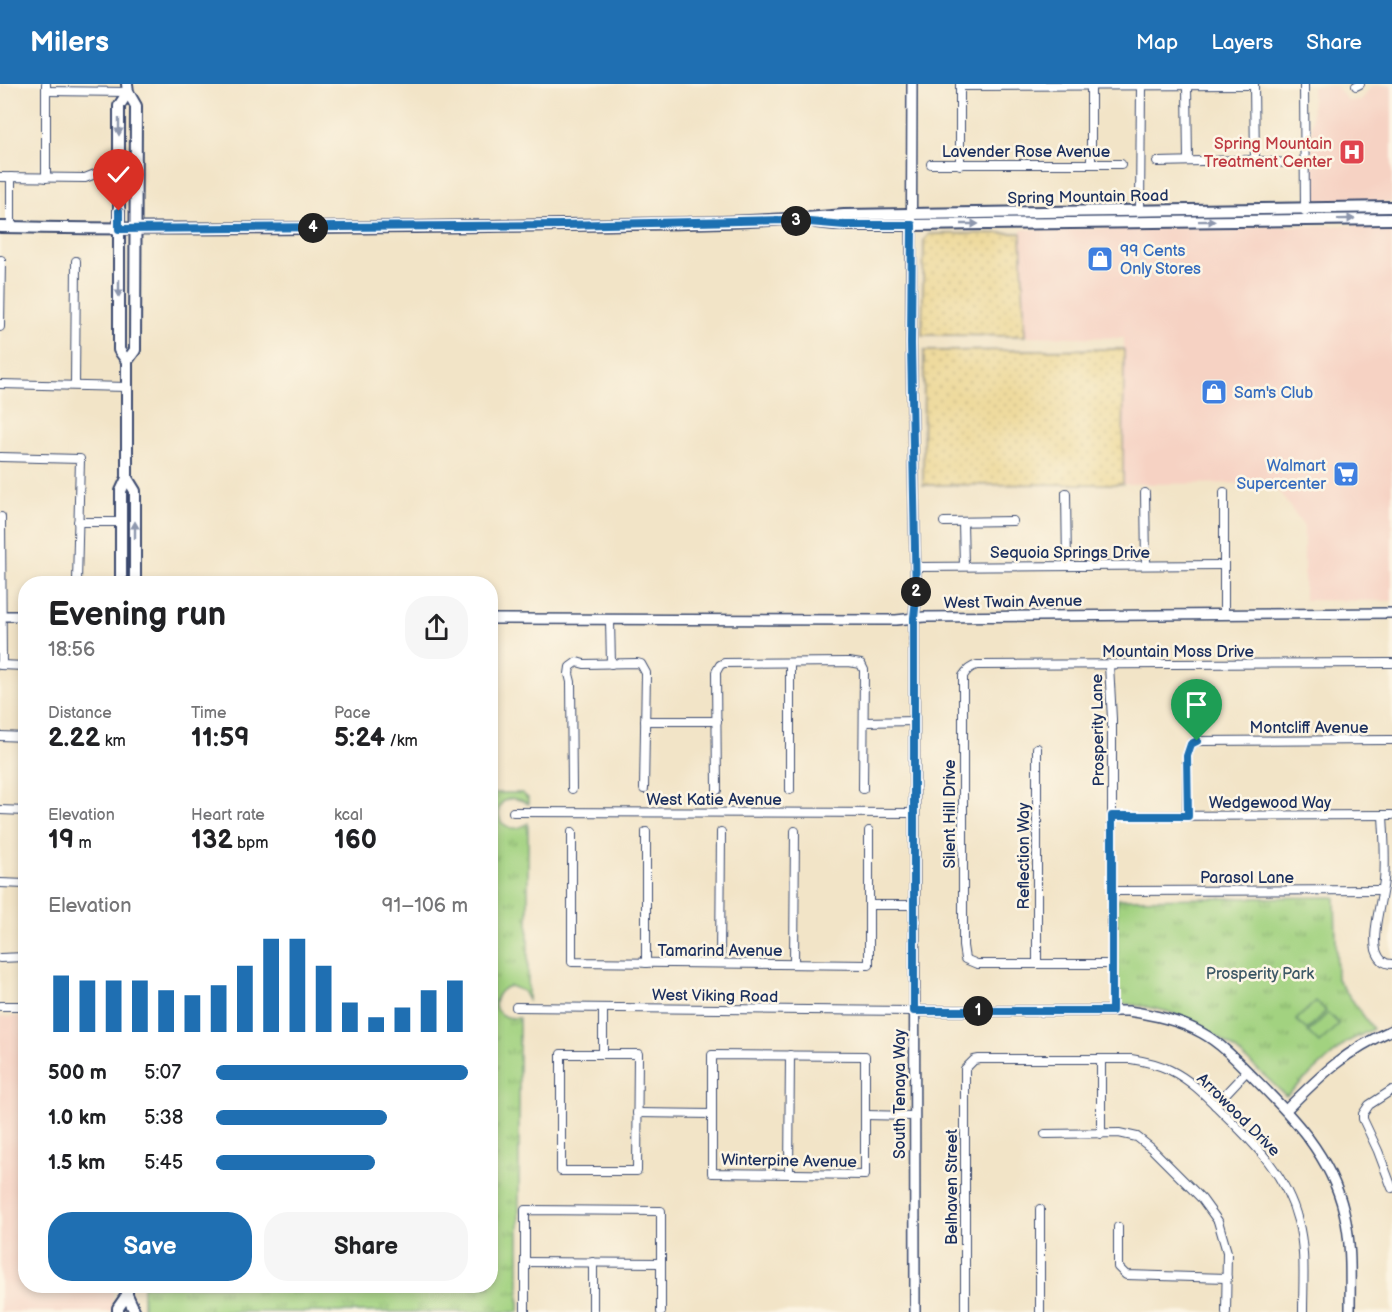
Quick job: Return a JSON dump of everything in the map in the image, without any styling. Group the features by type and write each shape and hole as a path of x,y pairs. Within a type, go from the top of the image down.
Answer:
{"main road":[{"path":"121,576 121,491 127,478 127,361 119,350 119,106 128,88"},
{"path":"127,361 135,350 136,106 128,88"},
{"name":"Spring Mountain Road","path":"912,219 1140,211 1392,207"},
{"path":"1138,222 1146,218 1193,210"},
{"path":"1066,224 1095,218 1134,216 1140,211"},
{"name":"Spring Mountain Road","path":"5,227 135,229 518,226 785,220 844,214 912,219 1066,224 1392,219"},
{"path":"127,478 135,491 135,576"},
{"path":"118,1312 126,1293"},
{"path":"128,1293 135,1312"}],"street":[{"name":"South Tenaya Way","path":"912,84 911,344 916,567 913,1116 915,1312"},
{"path":"1304,84 1304,208 1308,220"},
{"path":"960,165 960,85 1254,85 1255,162"},
{"path":"1140,85 1140,211"},
{"path":"1090,86 1091,164"},
{"path":"1187,86 1188,161"},
{"path":"46,178 46,88 128,88"},
{"path":"1157,162 1288,163"},
{"name":"Lavender Rose Avenue","path":"931,164 1121,164"},
{"path":"0,177 85,178 100,172"},
{"path":"5,227 12,177"},
{"path":"0,327 1,260"},
{"path":"75,386 76,261"},
{"path":"0,384 127,387"},
{"path":"0,457 80,459 77,576"},
{"path":"1224,492 1224,614"},
{"path":"1066,493 1067,566"},
{"path":"1145,493 1146,566"},
{"path":"1,517 1,665 18,666"},
{"path":"944,522 1013,521"},
{"path":"78,522 121,522"},
{"path":"963,522 964,566"},
{"name":"Sequoia Springs Drive","path":"916,567 1224,565"},
{"name":"West Twain Avenue","path":"498,619 896,620 1392,613"},
{"path":"0,616 18,616"},
{"path":"610,621 611,664"},
{"path":"572,789 569,674 570,667 577,662 641,664 646,673 644,789"},
{"path":"717,790 716,672 720,665 724,663 858,662 864,666 863,789"},
{"path":"790,663 790,790"},
{"name":"Mountain Moss Drive","path":"966,670 977,665 1392,663"},
{"name":"Prosperity Lane","path":"1109,665 1112,719 1112,1011"},
{"name":"Silent Hill Drive","path":"966,670 963,676 963,946 965,959 977,964 1036,964"},
{"path":"645,721 717,721"},
{"path":"864,722 914,721"},
{"path":"0,736 18,737"},
{"name":"Montcliff Avenue","path":"1188,816 1187,756 1191,744 1197,741 1392,740"},
{"name":"Reflection Way","path":"1036,964 1037,748"},
{"path":"0,810 18,811"},
{"name":"West Katie Avenue","path":"513,812 914,813"},
{"path":"1388,815 1376,949 1381,960 1386,964 1392,964"},
{"name":"Wedgewood Way","path":"1112,816 1388,815"},
{"path":"794,964 795,831"},
{"path":"869,831 869,905 914,905"},
{"name":"Tamarind Avenue","path":"572,832 572,962 869,964 869,905"},
{"path":"646,832 646,963"},
{"path":"720,963 721,832"},
{"path":"0,883 18,884"},
{"name":"Parasol Lane","path":"1112,891 1382,890"},
{"path":"0,958 18,957"},
{"path":"1036,964 1112,964"},
{"path":"0,1006 18,1006"},
{"name":"West Viking Road","path":"516,1007 914,1011"},
{"path":"603,1008 603,1054"},
{"path":"914,1011 1112,1011 1156,1015 1203,1034 1226,1050 1286,1110 1306,1132 1322,1157 1338,1193 1350,1240 1350,1312"},
{"path":"1286,1110 1320,1075 1347,1054 1392,1030"},
{"path":"561,1054 638,1054 637,1113 637,1172 561,1171 561,1054"},
{"path":"637,1113 712,1114 712,1055 790,1055 865,1056 865,1115 913,1116"},
{"path":"789,1173 790,1055"},
{"name":"Arrowood Drive","path":"968,1064 980,1059 1143,1060 1167,1069 1196,1087 1257,1147 1275,1170 1294,1208 1303,1247 1303,1312"},
{"path":"1101,1059 1101,1134"},
{"name":"Belhaven Street","path":"964,1312 965,1069 968,1064"},
{"path":"1215,1105 1247,1071"},
{"path":"1392,1090 1369,1105 1363,1114 1364,1126 1378,1151 1392,1188"},
{"name":"Winterpine Avenue","path":"712,1114 712,1173 865,1175 865,1115"},
{"path":"1045,1134 1119,1133 1137,1137 1151,1148 1202,1199 1218,1221 1227,1252 1226,1312"},
{"path":"1040,1209 1040,1312"},
{"path":"525,1312 525,1210 661,1211 661,1312"},
{"path":"1118,1227 1118,1267 1121,1272 1133,1276 1227,1278"},
{"path":"525,1262 661,1263"},
{"path":"593,1262 593,1312"}],"shaded area":[{"name":"Spring Mountain Treatment Center","path":"1392,85 1392,202 1311,203 1312,86 1336,86 1348,101 1361,101 1372,86"},
{"path":"1392,225 1392,601 1304,600 1304,527 1280,493 1266,483 1123,484 1124,338 1025,336 1021,229"},
{"path":"18,1016 18,1293 113,1293 113,1312 0,1312 0,1017"}],"sand":[{"path":"1021,233 1025,336 922,335 924,240 929,234"},
{"path":"1124,349 1123,484 923,485 924,351"}],"green space":[{"path":"498,793 522,793 528,798 528,804 522,800 510,799 501,804 499,815 501,822 511,828 521,827 528,823 528,1000 523,991 510,986 498,995"},
{"name":"Prosperity Park","path":"1335,897 1337,979 1373,1029 1347,1042 1286,1096 1237,1052 1197,1024 1167,1011 1118,1003 1117,899"},
{"path":"1316,1001 1326,1011 1307,1030 1296,1020"},
{"path":"498,1012 509,1018 519,1018 519,1312 143,1312 143,1293 498,1293"},
{"path":"1328,1013 1339,1024 1319,1043 1308,1032"}],"place":[{"name":"Spring Mountain Treatment Center","path":"1352,152"},
{"name":"99 Cents Only Stores","path":"1100,259"},
{"name":"Sam's Club","path":"1214,392"},
{"name":"Walmart Supercenter","path":"1346,474"}],"route":[{"path":"119,211 119,229 563,225 785,220 845,225 912,225 911,344 916,599 914,618 914,1011 1112,1011 1112,816 1188,816 1187,756 1191,744 1197,741"}]}
